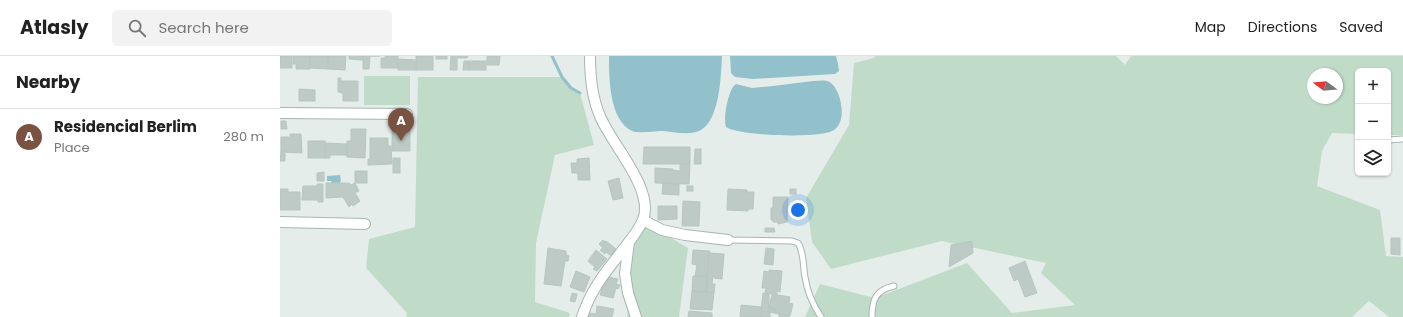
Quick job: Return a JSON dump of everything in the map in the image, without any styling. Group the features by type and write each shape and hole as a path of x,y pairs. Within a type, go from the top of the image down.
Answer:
{"street":[{"path":"582,317 587,301 605,272 629,242 643,220 645,209 636,177 611,138 599,115 594,93 590,56"},
{"path":"280,113 407,114"},
{"path":"643,220 662,230 685,235 728,240"},
{"path":"280,222 365,224"},
{"path":"629,242 625,273 628,293 636,317"}],"lane":[{"path":"1391,140 1403,139"},
{"path":"728,240 792,241 798,243 801,248 805,279 814,306 821,317"},
{"path":"872,317 874,302 878,294 884,288 894,286"}],"green space":[{"path":"875,56 1116,56 1125,65 1131,56 1403,56 1403,135 1391,135 1391,68 1355,68 1355,134 1332,133 1322,151 1317,186 1380,210 1386,256 1403,257 1403,317 1389,317 1369,301 1352,317 805,317 820,284 875,298 967,263 1012,313 1075,305 1041,273 1046,263 942,241 831,269 812,242 806,198 849,125 854,63 874,58"},
{"path":"364,76 410,76 410,105 364,105"},
{"path":"418,77 562,77 571,88 580,93 594,145 555,155 536,243 535,302 570,313 569,317 406,317 407,313 366,268 369,239 415,227"},
{"path":"647,225 688,248 679,317 627,317 631,249"}],"water":[{"path":"609,56 722,56 716,107 707,124 701,130 692,133 632,131 624,125 615,108 610,86"},
{"path":"730,56 836,56 839,71 835,74 753,79 735,77 731,73"},
{"path":"813,81 829,82 835,87 838,93 842,107 842,114 841,121 834,130 813,135 780,135 747,133 726,127 725,118 727,104 733,87 736,84 752,88"},
{"path":"340,175 341,181 339,183 327,181 327,176"}],"building":[{"path":"280,56 292,56 292,68 280,68"},
{"path":"293,56 310,56 310,69 296,69 296,64 293,64"},
{"path":"310,56 328,56 328,69 310,68"},
{"path":"328,56 346,56 345,70 328,69"},
{"path":"349,56 363,56 362,60 349,59"},
{"path":"363,56 370,56 369,69 363,69"},
{"path":"385,56 398,56 398,68 381,68 381,58 385,58"},
{"path":"416,56 433,56 433,70 416,70"},
{"path":"436,56 447,56 447,59 436,59"},
{"path":"451,56 468,56 467,58 457,58 457,70 450,70"},
{"path":"487,56 500,56 499,65 487,65"},
{"path":"398,59 416,60 416,70 398,70"},
{"path":"464,61 469,61 469,70 463,70"},
{"path":"469,61 486,61 486,70 469,70"},
{"path":"338,78 341,78 341,81 358,81 358,101 343,101 343,93 338,92"},
{"path":"299,89 315,90 315,101 299,101"},
{"path":"281,121 286,121 287,129 281,129"},
{"path":"351,129 366,129 365,158 347,157 347,141 351,141"},
{"path":"392,130 410,131 410,151 392,151"},
{"path":"290,134 301,134 302,153 281,152 281,137 290,137"},
{"path":"370,138 388,138 388,146 391,146 392,164 368,165 368,159 370,159"},
{"path":"308,141 325,141 325,158 308,158"},
{"path":"325,143 347,144 347,155 330,155 330,158 325,158"},
{"path":"644,147 690,147 690,164 643,164"},
{"path":"695,149 701,149 701,164 694,164"},
{"path":"281,152 285,153 285,161 280,161"},
{"path":"393,158 400,158 400,173 393,173"},
{"path":"589,158 590,180 578,180 578,173 572,173 571,163 577,163 577,159"},
{"path":"680,164 690,164 689,184 655,183 655,168 680,171"},
{"path":"355,171 367,171 367,183 355,183"},
{"path":"324,172 324,181 317,181 317,173"},
{"path":"619,178 623,198 613,200 608,181"},
{"path":"326,183 349,183 351,185 355,183 359,191 355,193 360,201 349,207 343,197 326,198"},
{"path":"663,183 679,184 679,195 662,194"},
{"path":"317,184 323,184 323,202 318,202 318,200 302,200 303,186 317,186"},
{"path":"687,186 693,186 693,191 687,191"},
{"path":"280,189 288,189 288,192 300,192 300,210 280,210"},
{"path":"728,189 754,192 753,209 748,209 748,211 727,210"},
{"path":"790,189 796,189 796,194 790,194"},
{"path":"773,197 788,197 787,222 778,224 778,222 773,222 773,220 771,220"},
{"path":"683,201 700,202 699,226 682,226"},
{"path":"658,206 677,206 677,219 658,220"},
{"path":"765,228 774,228 775,232 765,232"},
{"path":"1391,238 1400,238 1400,255 1391,254"},
{"path":"603,240 616,249 611,256 600,250 603,248 599,244"},
{"path":"972,241 973,253 949,267 951,245"},
{"path":"548,248 566,251 566,255 569,256 568,261 565,261 561,286 544,284"},
{"path":"766,248 774,249 773,265 764,264"},
{"path":"596,250 607,259 597,271 593,269 595,267 588,261"},
{"path":"693,250 710,251 707,277 695,276 697,265 692,264"},
{"path":"709,253 724,254 722,279 714,278 713,275 712,284 715,284 714,293 706,292"},
{"path":"1025,261 1037,293 1025,297 1018,279 1014,281 1009,268"},
{"path":"769,270 782,271 780,292 777,291 777,294 765,293 766,288 762,288 764,271 769,272"},
{"path":"576,271 590,277 584,292 570,287"},
{"path":"693,276 707,277 706,292 692,291"},
{"path":"608,277 618,279 616,284 620,285 618,289 616,288 613,298 600,295 604,283 606,284"},
{"path":"692,291 714,293 712,310 690,309"},
{"path":"572,293 577,294 575,302 570,301"},
{"path":"763,293 769,294 769,308 775,309 774,313 761,311"},
{"path":"772,294 790,297 789,303 793,304 790,316 774,313 775,309 769,308"},
{"path":"741,305 761,307 761,317 740,317"},
{"path":"597,306 614,309 612,317 588,317 588,313 596,314"},
{"path":"689,311 712,313 712,317 688,317"},
{"path":"761,311 770,312 770,317 761,317"},
{"path":"779,314 789,316 789,317 779,317"}],"waterway":[{"path":"552,56 562,77 571,88 580,93"}],"place":[{"name":"Residencial Berlim","path":"401,141"}]}
